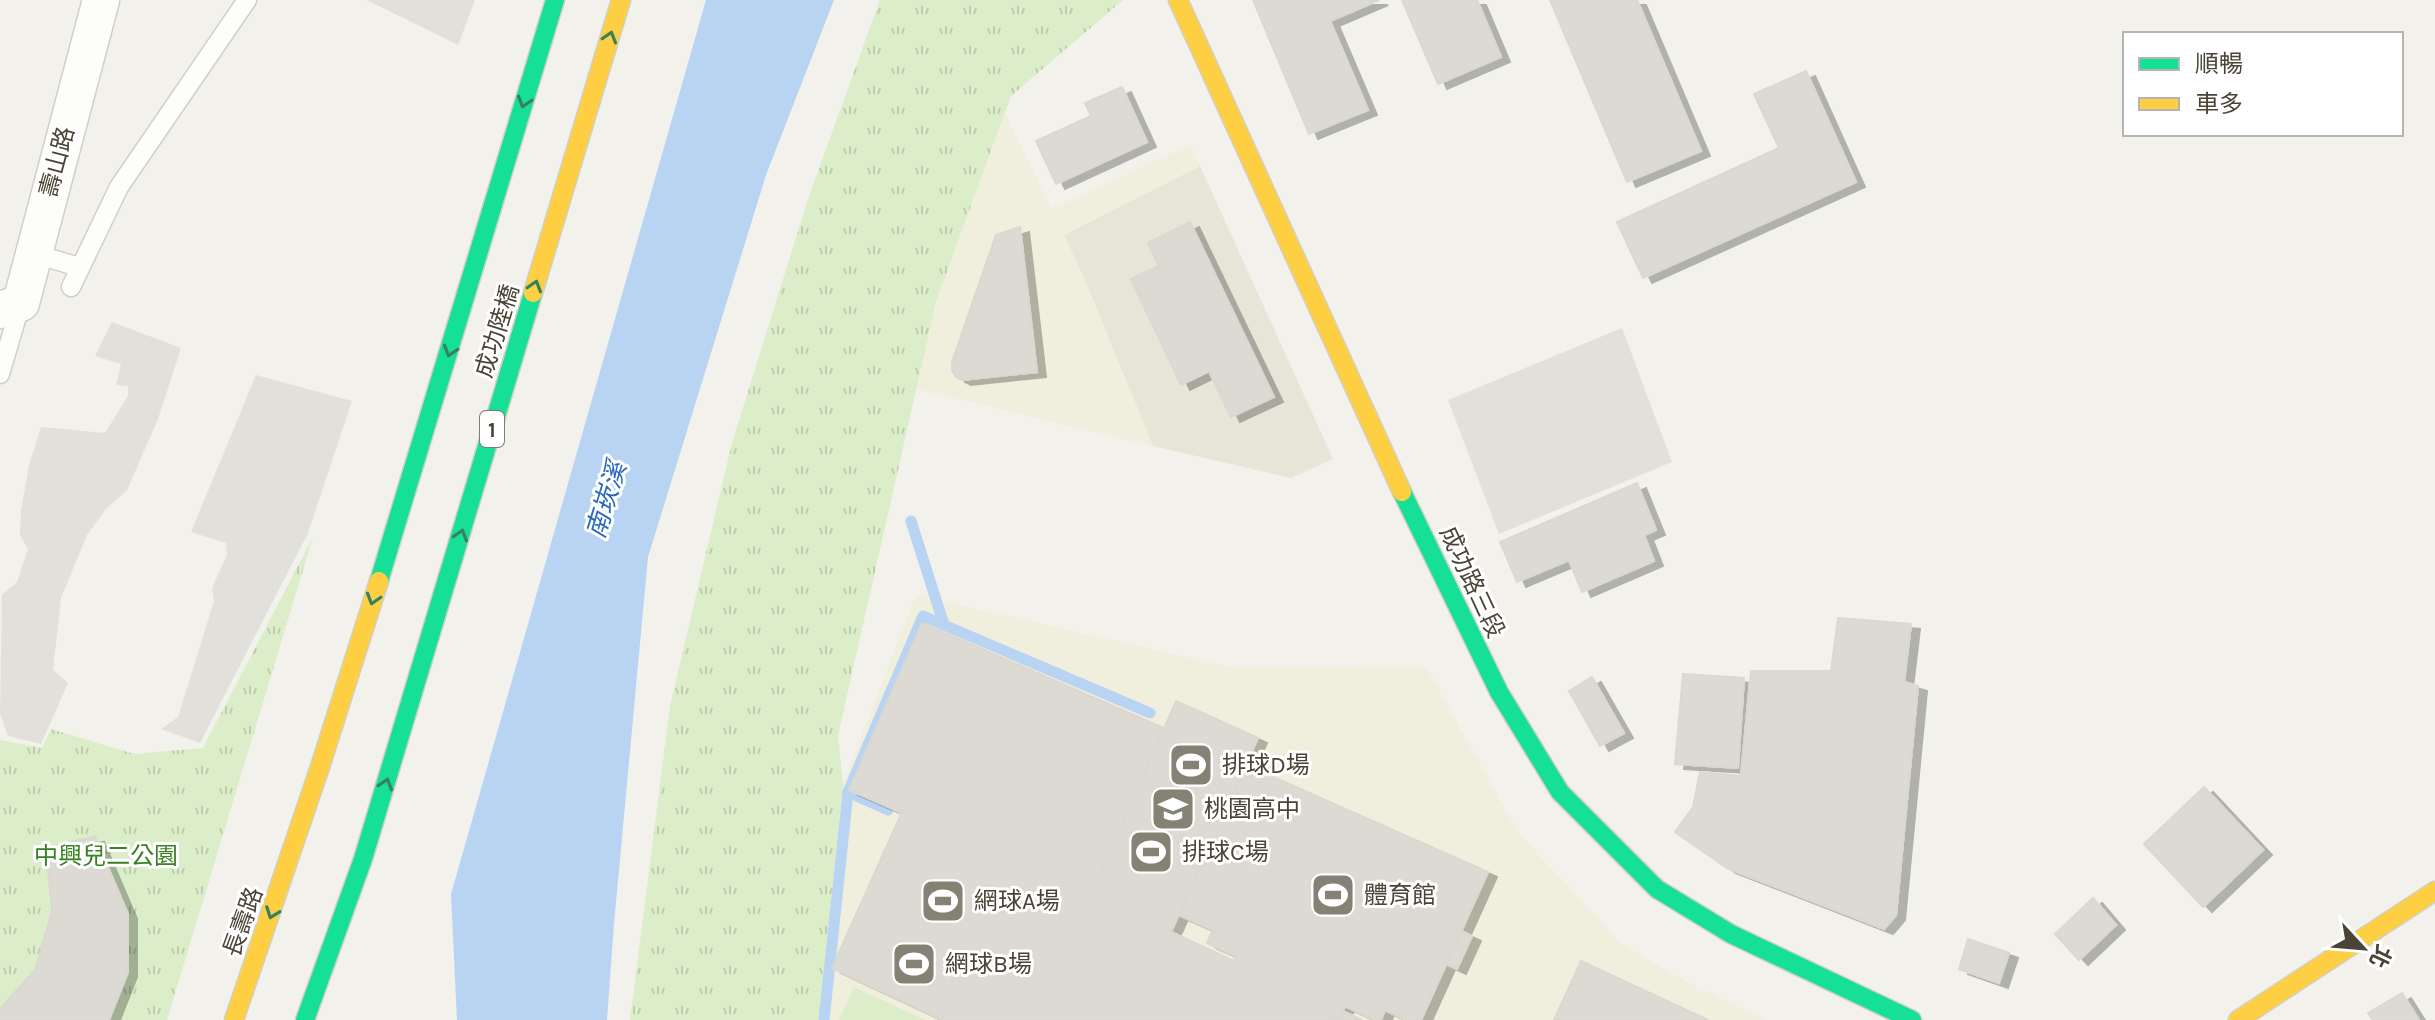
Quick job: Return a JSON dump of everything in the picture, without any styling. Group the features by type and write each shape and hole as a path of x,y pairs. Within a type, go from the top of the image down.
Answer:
{"main road":[{"name":"成功陸橋","path":"298,839 450,351 555,0"},
{"name":"成功陸橋","path":"305,1020 363,859 621,0"},
{"name":"成功路三段","path":"1178,0 1367,418 1472,638 1499,692 1560,792 1657,889 1731,934 1912,1020"},
{"name":"長壽路","path":"234,1020 298,839"},
{"path":"2238,1020 2435,891"}],"street":[{"name":"壽山路","path":"10,306 32,253 101,0"}],"lane":[{"path":"71,287 119,187 247,0"},
{"path":"32,253 79,267"},
{"path":"0,374 10,306"}],"shaded area":[{"path":"367,0 475,0 458,45"},
{"path":"1005,113 1051,209 1190,145 1200,166 1064,235 1153,446 916,389 936,302"},
{"path":"1200,166 1333,459 1291,478 1153,446 1064,235"},
{"path":"112,322 181,348 158,419 127,490 106,509 87,535 61,598 53,670 68,683 41,744 8,736 0,714 2,595 17,582 28,549 20,535 21,511 29,465 41,427 105,433 128,396 128,386 116,385 121,364 95,356"},
{"path":"1622,328 1672,462 1499,534 1448,400"},
{"path":"256,375 352,401 308,533 200,743 161,729 178,717 214,601 212,588 227,555 226,543 191,532"},
{"name":"桃園高中","path":"916,595 1235,668 1426,667 1519,834 1622,944 1694,986 1766,1020 819,1020 843,784"}],"green space":[{"path":"880,0 1123,0 1011,96 936,302 838,735 843,784 819,1020 630,1020 670,706 732,443 809,196"},
{"name":"中興兒二公園","path":"313,537 167,1020 0,1020 0,740 42,748 51,729 134,754 203,748"},
{"path":"854,987 925,1020 839,1020"}],"water":[{"name":"南崁溪","path":"706,0 834,0 766,175 648,557 607,1020 457,1020 451,894"}],"building":[{"path":"1253,0 1379,0 1330,21 1368,110 1309,134"},
{"path":"1402,0 1477,0 1501,57 1438,84"},
{"path":"1550,0 1637,0 1701,151 1627,182"},
{"path":"1806,71 1856,182 1643,278 1617,222 1779,148 1754,94"},
{"path":"1122,87 1147,142 1056,184 1036,141 1091,116 1085,103"},
{"path":"1190,222 1274,397 1231,417 1209,371 1181,385 1131,279 1159,266 1148,243"},
{"path":"1020,227 1037,372 962,380 952,370 952,362 996,235"},
{"path":"1637,483 1656,530 1644,535 1654,561 1582,592 1569,560 1517,582 1500,542"},
{"path":"1838,618 1911,624 1904,682 1918,686 1896,915 1884,929 1727,868 1675,832 1693,807 1700,772 1741,776 1751,671 1831,671"},
{"path":"922,623 1164,728 1146,769 1155,778 1123,849 1111,849 1091,895 849,790"},
{"path":"1683,674 1744,678 1738,768 1675,764"},
{"path":"1592,677 1624,733 1600,746 1569,691"},
{"path":"1176,701 1258,738 1171,932 1362,1020 943,1020 832,968 902,812 1091,895"},
{"name":"體育館","path":"1246,765 1488,872 1421,1020 1406,1020 1385,1010 1381,1020 1375,1020 1345,1006 1339,1019 1229,969 1236,956 1207,943 1213,930 1179,915 1202,863 1195,847 1196,836 1206,824 1222,820"},
{"path":"2204,787 2263,850 2203,907 2144,844"},
{"path":"95,837 128,914 128,972 109,1020 0,1020 0,1009 35,970 52,911 46,847"},
{"path":"2093,898 2116,925 2079,960 2055,934"},
{"path":"1461,931 1472,936 1457,969 1446,964"},
{"path":"1968,939 2009,953 1999,983 1959,969"},
{"path":"1581,961 1708,1020 1554,1020"},
{"path":"2402,993 2419,1020 2373,1020 2368,1013"}],"waterway":[{"path":"824,1020 848,792 923,616 944,625 911,521"},
{"path":"944,625 1150,713"},
{"path":"848,792 888,810"}],"traffic: fast":[{"path":"379,581 555,0"},
{"path":"305,1020 363,859 533,293"},
{"path":"1402,492 1499,692 1560,792 1657,889 1731,934 1912,1020"}],"traffic: slow":[{"path":"533,293 621,0"},
{"path":"1178,0 1402,492"},
{"path":"234,1020 379,581"},
{"path":"2238,1020 2435,891"}],"place":[{"name":"排球D場","path":"1191,765"},
{"name":"桃園高中","path":"1173,809"},
{"name":"排球C場","path":"1151,852"},
{"name":"體育館","path":"1333,895"},
{"name":"網球A場","path":"943,901"},
{"name":"網球B場","path":"914,964"}]}
